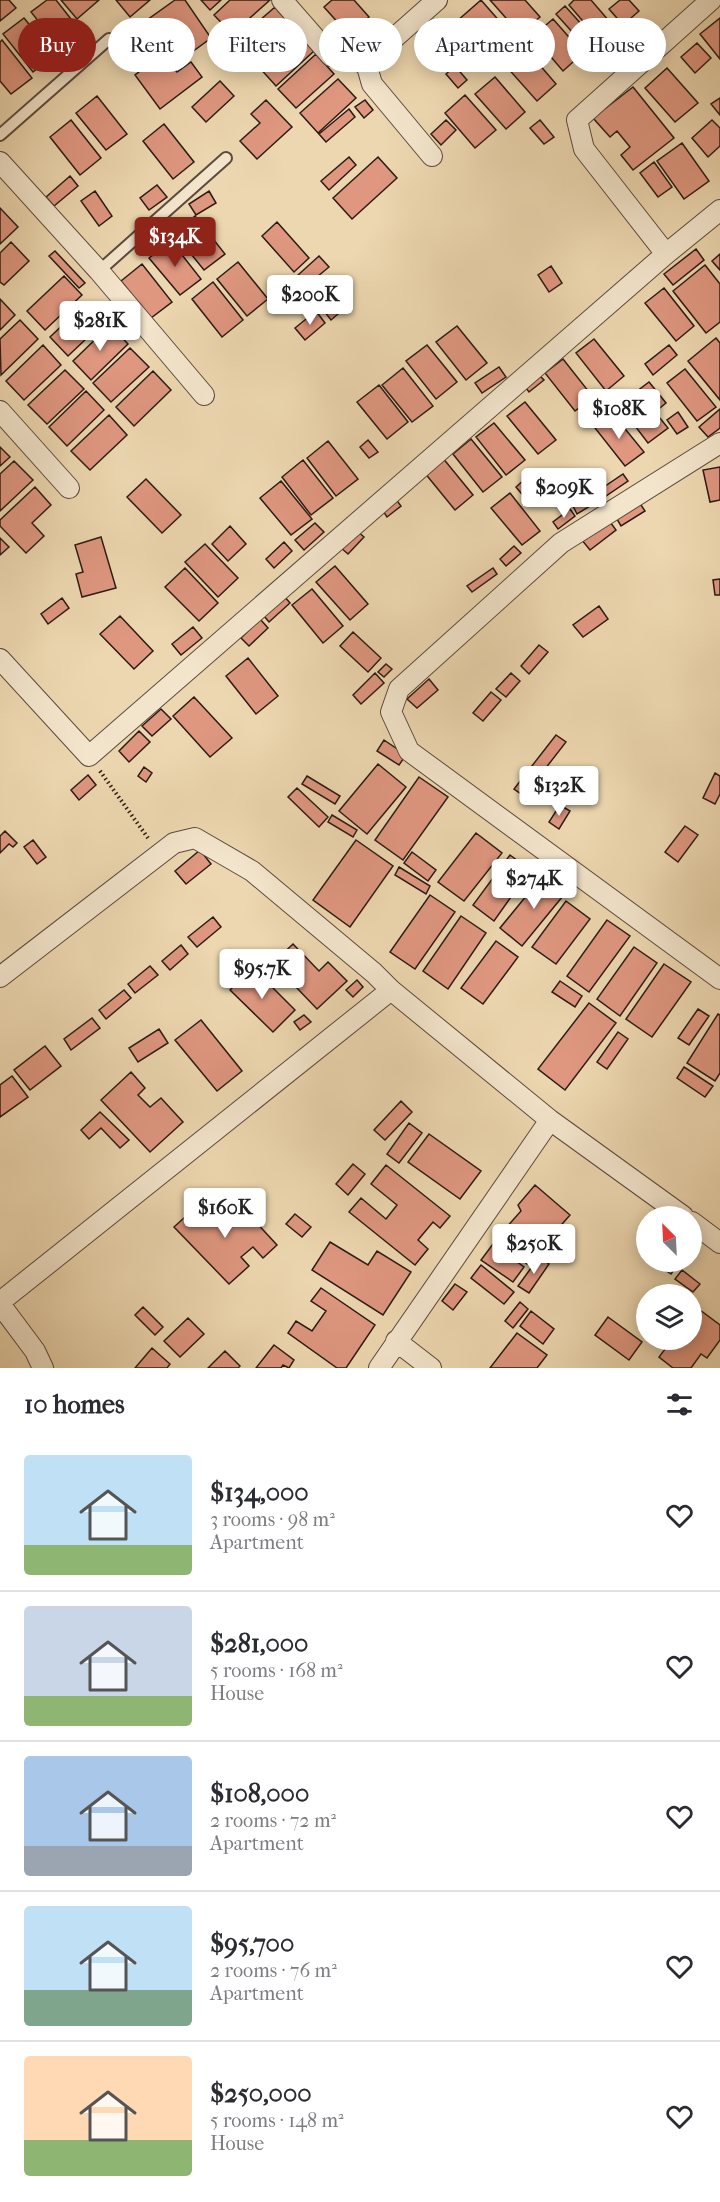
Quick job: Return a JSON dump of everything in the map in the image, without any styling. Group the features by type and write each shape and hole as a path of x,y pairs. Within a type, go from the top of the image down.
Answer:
{"street":[{"path":"282,0 319,42"},
{"path":"402,31 437,0"},
{"path":"666,254 584,148 577,120 711,0"},
{"path":"369,72 372,84 432,156"},
{"path":"0,162 99,271 204,395"},
{"path":"0,658 89,756 666,254 720,210"},
{"path":"0,411 69,488"},
{"path":"720,443 561,543 399,689 391,712 409,751 720,979"},
{"path":"0,976 174,843 195,838 252,871 374,973 391,990 550,1120 669,1206"},
{"path":"43,1368 35,1351 0,1303 391,990"},
{"path":"379,1368 550,1120"},
{"path":"702,1230 720,1243"},
{"path":"396,1341 431,1368"}],"lane":[{"path":"0,135 108,40"},
{"path":"99,271 226,158"}],"path":[{"path":"89,756 159,854"}],"building":[{"path":"0,0 9,0 16,8 0,21"},
{"path":"47,0 56,0 70,18 36,18 31,12"},
{"path":"61,0 99,0 78,18"},
{"path":"116,0 150,0 130,17"},
{"path":"175,0 185,0 207,32 207,41 195,50 195,18 150,18"},
{"path":"201,0 221,0 210,10"},
{"path":"230,0 270,0 250,18 217,18 214,15"},
{"path":"332,0 354,0 369,17 334,18 324,7"},
{"path":"481,0 497,18 460,18"},
{"path":"490,0 525,0 540,17 539,18 506,18"},
{"path":"574,0 591,0 606,18 580,18 569,5"},
{"path":"620,0 629,0 639,11 631,18 617,18 609,9"},
{"path":"565,6 576,18 567,18 567,26 556,14"},
{"path":"275,7 284,18 262,18"},
{"path":"720,18 720,59 700,34"},
{"path":"555,21 567,35 567,67 563,71 555,62"},
{"path":"18,23 18,53 3,34"},
{"path":"2,40 18,60 18,72 27,72 32,78 11,94 0,81 0,42"},
{"path":"697,43 711,58 695,73 681,57"},
{"path":"307,44 314,51 307,57"},
{"path":"316,54 319,57 319,72 334,74 296,108 278,89 296,72 307,72 307,62"},
{"path":"195,67 202,77 160,109 135,75 139,72 195,72"},
{"path":"666,69 698,103 675,122 645,88 663,72 666,72"},
{"path":"263,72 291,72 276,86"},
{"path":"460,72 467,80 458,88 446,74"},
{"path":"511,72 546,72 556,84 537,101"},
{"path":"495,77 525,112 506,129 475,94"},
{"path":"338,79 356,98 318,133 300,113"},
{"path":"220,81 234,96 206,122 192,107"},
{"path":"633,87 674,138 633,170 621,155 630,147 617,131 610,137 593,118"},
{"path":"465,95 496,130 475,148 445,113"},
{"path":"97,96 127,134 106,150 76,113"},
{"path":"720,98 720,115 711,104"},
{"path":"266,100 292,127 257,159 240,141 260,123 251,114"},
{"path":"365,100 373,110 364,118 355,107"},
{"path":"349,109 355,117 326,142 319,134"},
{"path":"71,120 101,158 80,175 50,137"},
{"path":"446,120 456,130 441,145 431,134"},
{"path":"540,120 554,137 544,144 530,128"},
{"path":"712,120 720,128 720,146 708,157 692,138"},
{"path":"164,124 194,162 173,179 143,141"},
{"path":"682,143 709,181 684,199 657,161"},
{"path":"349,157 356,165 329,190 321,181"},
{"path":"378,157 397,178 352,219 333,198"},
{"path":"654,162 672,187 658,197 640,173"},
{"path":"70,176 78,186 54,206 46,197"},
{"path":"157,185 167,197 149,210 140,198"},
{"path":"95,191 112,216 99,226 81,201"},
{"path":"209,191 216,203 196,215 189,204"},
{"path":"0,208 18,227 0,244"},
{"path":"195,216 225,254 204,270 174,233"},
{"path":"277,222 309,258 294,272 262,236"},
{"path":"171,241 201,279 180,295 149,258"},
{"path":"11,242 29,261 4,285 0,282 0,253"},
{"path":"696,249 704,260 673,285 664,274"},
{"path":"55,251 85,283 79,288 49,256"},
{"path":"720,254 720,270 712,261"},
{"path":"319,256 329,267 306,286 298,275"},
{"path":"238,262 268,299 247,316 217,279"},
{"path":"142,264 172,302 151,318 121,281"},
{"path":"705,265 720,284 720,322 706,333 673,291"},
{"path":"551,266 562,283 549,292 538,275"},
{"path":"64,276 82,295 45,330 27,311"},
{"path":"213,282 243,320 222,337 192,299"},
{"path":"664,288 694,326 676,341 645,303"},
{"path":"342,290 352,302 331,320 321,307"},
{"path":"0,299 15,315 0,330"},
{"path":"87,302 105,321 68,356 50,337"},
{"path":"316,311 325,323 305,340 295,328"},
{"path":"20,320 38,339 1,375 0,339"},
{"path":"110,325 128,344 91,380 73,361"},
{"path":"457,326 487,363 466,380 436,342"},
{"path":"716,338 720,343 720,400 688,361"},
{"path":"594,339 624,376 606,391 576,353"},
{"path":"43,345 61,365 24,400 6,381"},
{"path":"427,345 457,382 436,399 406,361"},
{"path":"669,345 677,355 653,375 645,364"},
{"path":"130,348 149,367 111,402 93,383"},
{"path":"563,359 593,397 575,411 545,373"},
{"path":"499,367 506,377 482,393 475,383"},
{"path":"403,368 433,406 412,422 382,385"},
{"path":"685,369 716,407 697,421 667,383"},
{"path":"65,370 84,389 47,424 28,405"},
{"path":"153,371 171,390 134,426 116,407"},
{"path":"537,373 544,380 529,392 523,384"},
{"path":"649,382 666,403 655,412 668,428 648,443 619,405"},
{"path":"379,385 408,422 387,439 357,402"},
{"path":"86,391 104,410 67,446 49,427"},
{"path":"525,402 556,440 538,454 507,416"},
{"path":"720,409 720,428 708,437 699,427"},
{"path":"678,412 688,427 677,434 667,420"},
{"path":"613,414 644,452 625,466 595,428"},
{"path":"109,415 127,435 90,470 71,451"},
{"path":"494,423 525,460 506,475 476,437"},
{"path":"471,439 502,477 483,492 453,454"},
{"path":"368,440 378,452 369,458 360,447"},
{"path":"328,441 358,479 336,496 307,458"},
{"path":"0,447 10,457 0,466"},
{"path":"442,457 473,495 455,510 424,472"},
{"path":"303,460 333,498 311,515 282,477"},
{"path":"14,461 33,480 0,511 0,474"},
{"path":"720,467 720,500 710,502 703,470"},
{"path":"623,474 628,481 603,498 598,491"},
{"path":"526,478 535,489 525,498 516,487"},
{"path":"146,479 181,515 162,533 127,497"},
{"path":"281,481 312,519 291,535 260,498"},
{"path":"35,487 51,505 32,523 44,536 26,553 0,526 0,520"},
{"path":"510,493 540,531 522,545 491,508"},
{"path":"590,495 595,503 577,514 573,506"},
{"path":"395,498 401,506 387,517 381,508"},
{"path":"637,499 645,511 621,526 614,514"},
{"path":"570,509 575,516 558,529 553,522"},
{"path":"608,519 616,530 590,550 581,539"},
{"path":"315,523 324,532 304,550 295,540"},
{"path":"230,526 246,544 228,561 212,544"},
{"path":"355,529 364,537 348,554 340,547"},
{"path":"101,537 116,588 82,597 76,574 83,572 75,545"},
{"path":"0,538 9,547 0,555"},
{"path":"284,542 292,551 274,568 266,559"},
{"path":"205,544 238,578 218,597 185,562"},
{"path":"514,546 521,553 506,566 500,559"},
{"path":"335,566 368,604 350,620 316,582"},
{"path":"185,568 218,603 199,621 165,587"},
{"path":"493,568 497,574 472,592 467,586"},
{"path":"720,579 720,595 715,595 713,580"},
{"path":"312,589 343,626 323,643 292,605"},
{"path":"284,596 290,603 269,622 264,616"},
{"path":"62,598 69,608 48,624 41,614"},
{"path":"599,606 608,619 583,637 573,625"},
{"path":"120,616 153,651 134,669 100,634"},
{"path":"260,619 268,628 249,646 241,638"},
{"path":"193,627 202,638 181,655 172,644"},
{"path":"353,632 381,658 368,672 340,646"},
{"path":"539,645 548,652 529,674 521,666"},
{"path":"248,658 278,696 256,714 226,676"},
{"path":"386,664 392,669 384,677 378,672"},
{"path":"375,673 384,683 361,704 353,695"},
{"path":"511,673 520,681 506,697 496,689"},
{"path":"429,679 438,690 417,708 407,699"},
{"path":"491,692 501,700 483,721 473,713"},
{"path":"194,697 232,738 210,757 173,716"},
{"path":"161,709 171,719 152,736 142,726"},
{"path":"139,731 150,742 129,762 119,751"},
{"path":"556,735 566,742 524,796 514,789"},
{"path":"384,740 406,755 399,765 377,751"},
{"path":"378,764 406,787 367,834 339,811"},
{"path":"144,767 152,773 146,782 138,776"},
{"path":"715,773 720,776 720,794 715,804 703,798"},
{"path":"88,775 96,785 79,800 71,790"},
{"path":"307,776 340,796 335,804 302,784"},
{"path":"419,777 448,797 403,860 375,840"},
{"path":"576,780 588,786 580,803 568,797"},
{"path":"297,788 328,817 319,827 288,797"},
{"path":"560,805 570,811 559,829 549,822"},
{"path":"332,815 357,830 353,837 328,822"},
{"path":"685,826 698,835 678,862 665,852"},
{"path":"5,831 17,843 13,847 9,844 0,853 0,836"},
{"path":"476,833 502,853 464,901 438,882"},
{"path":"33,840 46,857 37,864 24,847"},
{"path":"356,840 393,866 350,927 313,900"},
{"path":"200,850 211,864 186,884 175,871"},
{"path":"412,852 436,870 428,881 404,863"},
{"path":"510,855 530,870 494,921 473,905"},
{"path":"399,867 430,886 426,894 395,875"},
{"path":"545,873 567,891 522,946 500,928"},
{"path":"430,895 455,912 415,969 390,952"},
{"path":"566,901 590,919 556,964 532,947"},
{"path":"461,916 486,933 448,989 423,971"},
{"path":"213,917 221,927 197,947 188,937"},
{"path":"607,920 630,936 589,992 567,976"},
{"path":"496,941 518,957 483,1004 461,988"},
{"path":"293,944 319,971 328,962 347,981 317,1009 273,963"},
{"path":"181,945 188,954 170,970 162,961"},
{"path":"634,947 657,963 620,1016 597,999"},
{"path":"664,964 691,982 652,1037 626,1019"},
{"path":"150,966 158,975 135,993 128,984"},
{"path":"252,967 295,1010 273,1032 230,990"},
{"path":"357,980 363,987 353,997 346,990"},
{"path":"560,981 582,996 575,1007 552,992"},
{"path":"124,990 131,998 106,1019 99,1010"},
{"path":"589,1003 616,1023 565,1090 538,1069"},
{"path":"698,1009 709,1016 689,1045 678,1038"},
{"path":"718,1014 720,1015 720,1073 715,1081 687,1063"},
{"path":"304,1015 311,1022 300,1030 294,1022"},
{"path":"92,1018 100,1028 71,1050 64,1039"},
{"path":"201,1020 242,1071 217,1091 175,1040"},
{"path":"159,1029 168,1043 138,1062 129,1048"},
{"path":"618,1032 628,1039 607,1069 597,1062"},
{"path":"45,1046 61,1066 30,1090 14,1070"},
{"path":"684,1067 713,1086 705,1097 677,1078"},
{"path":"131,1072 145,1088 138,1095 150,1107 161,1098 183,1122 150,1152 101,1100"},
{"path":"12,1076 28,1097 0,1117 0,1085"},
{"path":"401,1101 412,1112 385,1140 374,1130"},
{"path":"100,1112 129,1140 120,1148 101,1128 89,1139 81,1130"},
{"path":"409,1123 422,1133 399,1163 387,1154"},
{"path":"429,1134 481,1171 460,1199 408,1162"},
{"path":"353,1164 365,1174 348,1195 336,1184"},
{"path":"386,1165 450,1216 440,1228 433,1222 418,1240 428,1249 415,1265 349,1212 361,1198 386,1219 397,1205 371,1184"},
{"path":"535,1185 570,1215 527,1264 497,1238 521,1211 518,1205"},
{"path":"221,1203 233,1215 242,1207 277,1245 263,1258 253,1247 241,1257 249,1266 229,1284 174,1227 195,1208 205,1218"},
{"path":"295,1214 311,1227 302,1237 286,1224"},
{"path":"330,1242 368,1265 377,1251 411,1272 383,1315 312,1270"},
{"path":"493,1244 524,1267 513,1282 481,1260"},
{"path":"539,1257 549,1264 529,1293 518,1286"},
{"path":"481,1265 514,1292 504,1304 471,1278"},
{"path":"680,1272 685,1272 700,1284 682,1284 675,1279"},
{"path":"455,1284 467,1292 453,1310 442,1301"},
{"path":"321,1288 375,1325 346,1368 337,1368 288,1333 296,1321 312,1331 326,1311 311,1301"},
{"path":"520,1302 528,1309 513,1328 505,1321"},
{"path":"143,1307 163,1327 155,1335 135,1315"},
{"path":"531,1311 554,1329 543,1344 520,1326"},
{"path":"702,1312 720,1325 720,1340 707,1358 701,1354 691,1368 673,1368 659,1357 664,1350 702,1350"},
{"path":"608,1317 636,1338 636,1350 629,1360 595,1335"},
{"path":"188,1318 204,1334 180,1357 164,1341"},
{"path":"517,1333 547,1355 537,1368 490,1368"},
{"path":"274,1345 294,1360 289,1368 283,1365 281,1368 256,1368"},
{"path":"152,1348 170,1364 167,1368 135,1368"},
{"path":"225,1351 240,1366 238,1368 208,1368"}]}
